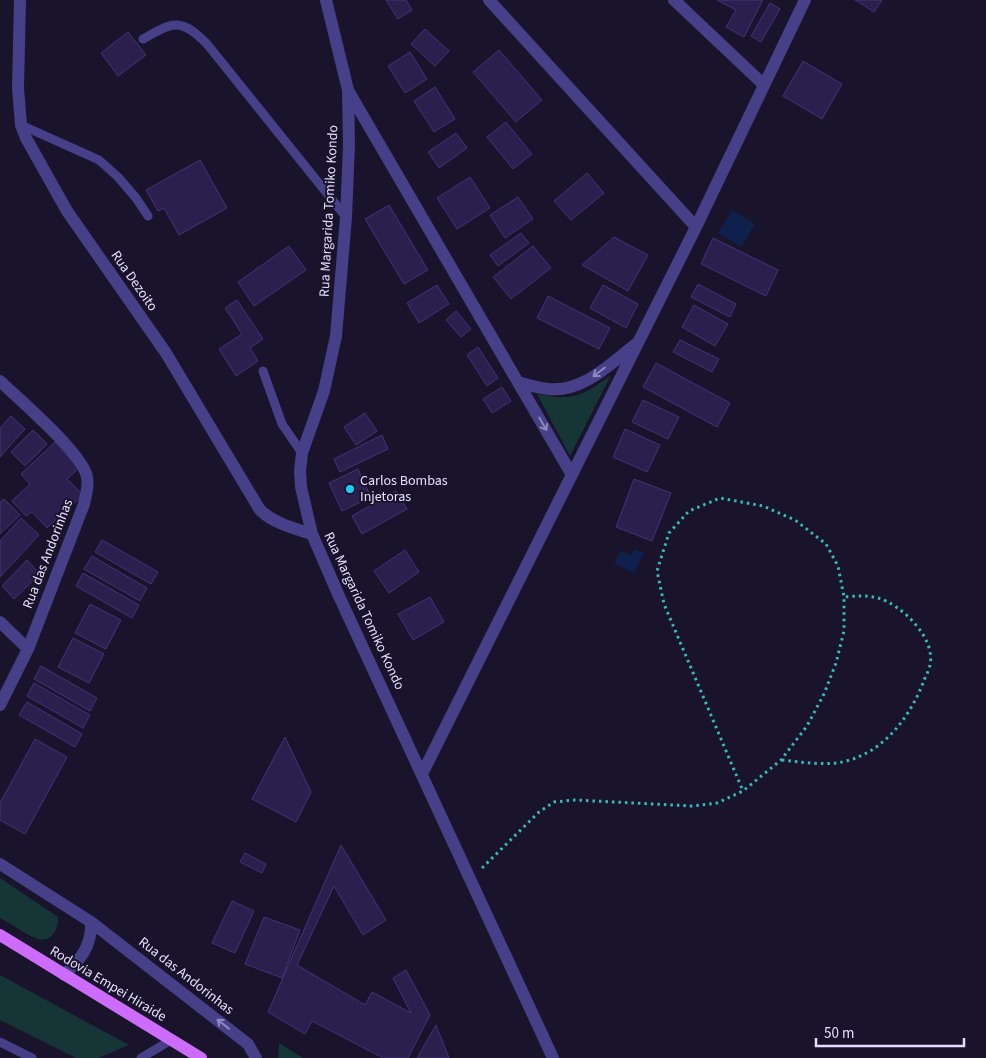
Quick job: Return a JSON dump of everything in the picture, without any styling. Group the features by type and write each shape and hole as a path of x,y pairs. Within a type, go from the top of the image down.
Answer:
{"main road":[{"name":"Rodovia Empei Hiraide","path":"0,935 201,1058"}],"street":[{"name":"Rua Dezoito","path":"20,0 18,88 21,125 32,151 67,211 166,353 260,510 269,518 282,525 312,534"},
{"name":"Rua Margarida Tomiko Kondo","path":"326,0 348,90 349,146 346,217 336,336 324,391 302,453 301,487 312,534 338,594 553,1058"},
{"path":"489,0 696,227"},
{"path":"674,0 764,85"},
{"path":"422,774 696,227 805,0"},
{"path":"348,90 572,475"},
{"path":"518,382 550,390 577,385 591,378 638,343"},
{"name":"Rua das Andorinhas","path":"0,381 71,450 83,465 88,487 84,504 28,649 0,705"},
{"path":"0,622 28,649"},
{"name":"Rua das Andorinhas","path":"0,864 91,922 248,1044 256,1058"},
{"path":"64,974 81,958 88,945 92,934 91,922"}],"lane":[{"path":"142,39 168,25 183,25 194,31 207,44 346,217"},
{"path":"21,125 99,160 118,177 148,216"},
{"path":"264,371 282,424 302,453"},
{"path":"141,1058 171,1040"},
{"path":"0,1042 32,1058"}],"path":[{"path":"470,878 539,812 554,802 575,800 692,806 717,803 742,791 781,760 806,726 824,694 836,663 844,631 844,598 838,566 826,544 795,520 763,506 720,498 689,511 669,533 657,571 664,604 742,791"},
{"path":"781,760 820,764 850,760 877,747 898,727 917,698 931,665 929,648 918,628 901,610 879,598 862,595 844,598"}],"green space":[{"path":"611,375 570,456 537,394 568,397 584,393"},
{"path":"0,878 58,917 56,930 51,937 43,940 38,939 0,918"},
{"path":"0,975 129,1045 98,1058 76,1058 0,1020"},
{"path":"279,1043 303,1058 278,1058"}],"water":[{"path":"732,210 755,224 741,247 718,233"},
{"path":"635,549 644,553 634,574 614,563 621,550 631,556"}],"building":[{"path":"386,0 406,0 412,10 398,19"},
{"path":"717,0 763,0 744,37 726,27 736,10"},
{"path":"855,0 882,0 874,12"},
{"path":"770,3 780,9 761,42 751,36"},
{"path":"425,29 449,51 435,66 411,44"},
{"path":"128,32 146,55 118,76 101,53"},
{"path":"499,50 542,100 516,122 473,72"},
{"path":"410,52 427,79 405,93 388,66"},
{"path":"803,61 842,84 822,119 783,96"},
{"path":"435,87 455,119 434,132 414,101"},
{"path":"506,122 532,154 513,169 487,137"},
{"path":"456,133 467,148 439,168 428,152"},
{"path":"200,160 227,208 179,235 164,208 158,211 146,190"},
{"path":"587,173 604,193 571,220 554,201"},
{"path":"470,177 490,208 457,229 437,198"},
{"path":"518,197 533,219 505,238 490,215"},
{"path":"389,205 428,270 404,284 365,219"},
{"path":"521,233 529,243 498,266 490,255"},
{"path":"614,237 648,255 628,291 582,265"},
{"path":"713,238 778,270 766,296 701,264"},
{"path":"289,246 306,270 254,306 238,282"},
{"path":"533,246 551,268 511,299 493,277"},
{"path":"698,284 736,304 730,317 691,297"},
{"path":"437,285 449,304 419,323 407,303"},
{"path":"603,285 638,304 626,328 590,308"},
{"path":"548,296 610,328 599,349 537,318"},
{"path":"237,300 263,339 250,348 258,361 236,376 219,349 242,334 225,308"},
{"path":"694,305 728,324 715,346 682,327"},
{"path":"456,311 471,329 461,337 446,320"},
{"path":"680,340 719,359 712,372 673,352"},
{"path":"478,347 498,378 487,386 467,355"},
{"path":"656,363 730,403 717,427 643,387"},
{"path":"502,387 511,401 492,413 483,399"},
{"path":"643,400 679,417 668,439 632,422"},
{"path":"365,413 377,431 356,445 344,427"},
{"path":"11,416 25,429 0,457 0,428"},
{"path":"625,429 660,445 647,472 613,457"},
{"path":"33,430 47,444 25,466 11,452"},
{"path":"382,435 388,449 340,472 334,459"},
{"path":"55,442 79,468 67,479 83,495 47,528 32,512 26,516 12,501 30,484 21,474"},
{"name":"Carlos Bombas Injetoras","path":"358,469 371,497 342,511 329,483"},
{"path":"634,479 671,493 652,541 616,527"},
{"path":"396,491 407,509 362,534 352,516"},
{"path":"4,499 20,515 0,534 0,502"},
{"path":"21,518 39,535 0,577 0,541"},
{"path":"102,540 158,572 151,584 95,552"},
{"path":"405,550 419,572 389,593 374,571"},
{"path":"92,556 147,588 140,601 84,569"},
{"path":"27,560 40,574 14,599 2,586"},
{"path":"83,573 139,605 132,618 76,586"},
{"path":"430,597 444,622 413,640 398,614"},
{"path":"90,604 121,620 106,649 75,633"},
{"path":"73,638 104,654 89,683 58,667"},
{"path":"41,666 97,698 90,711 34,679"},
{"path":"34,683 90,715 83,728 27,696"},
{"path":"27,702 82,734 75,747 19,715"},
{"path":"285,737 311,792 296,822 252,799"},
{"path":"35,739 67,757 25,834 0,820 0,803"},
{"path":"341,845 386,920 363,935 334,886 297,965 365,1005 372,992 411,1013 393,978 406,970 430,1015 408,1058 383,1058 312,1021 305,1034 268,1012"},
{"path":"245,853 266,864 262,873 240,862"},
{"path":"232,901 254,911 235,953 212,943"},
{"path":"264,917 300,930 282,978 245,964"},
{"path":"436,1025 449,1058 417,1058"}],"place":[{"name":"Carlos Bombas Injetoras","path":"350,489"}]}
